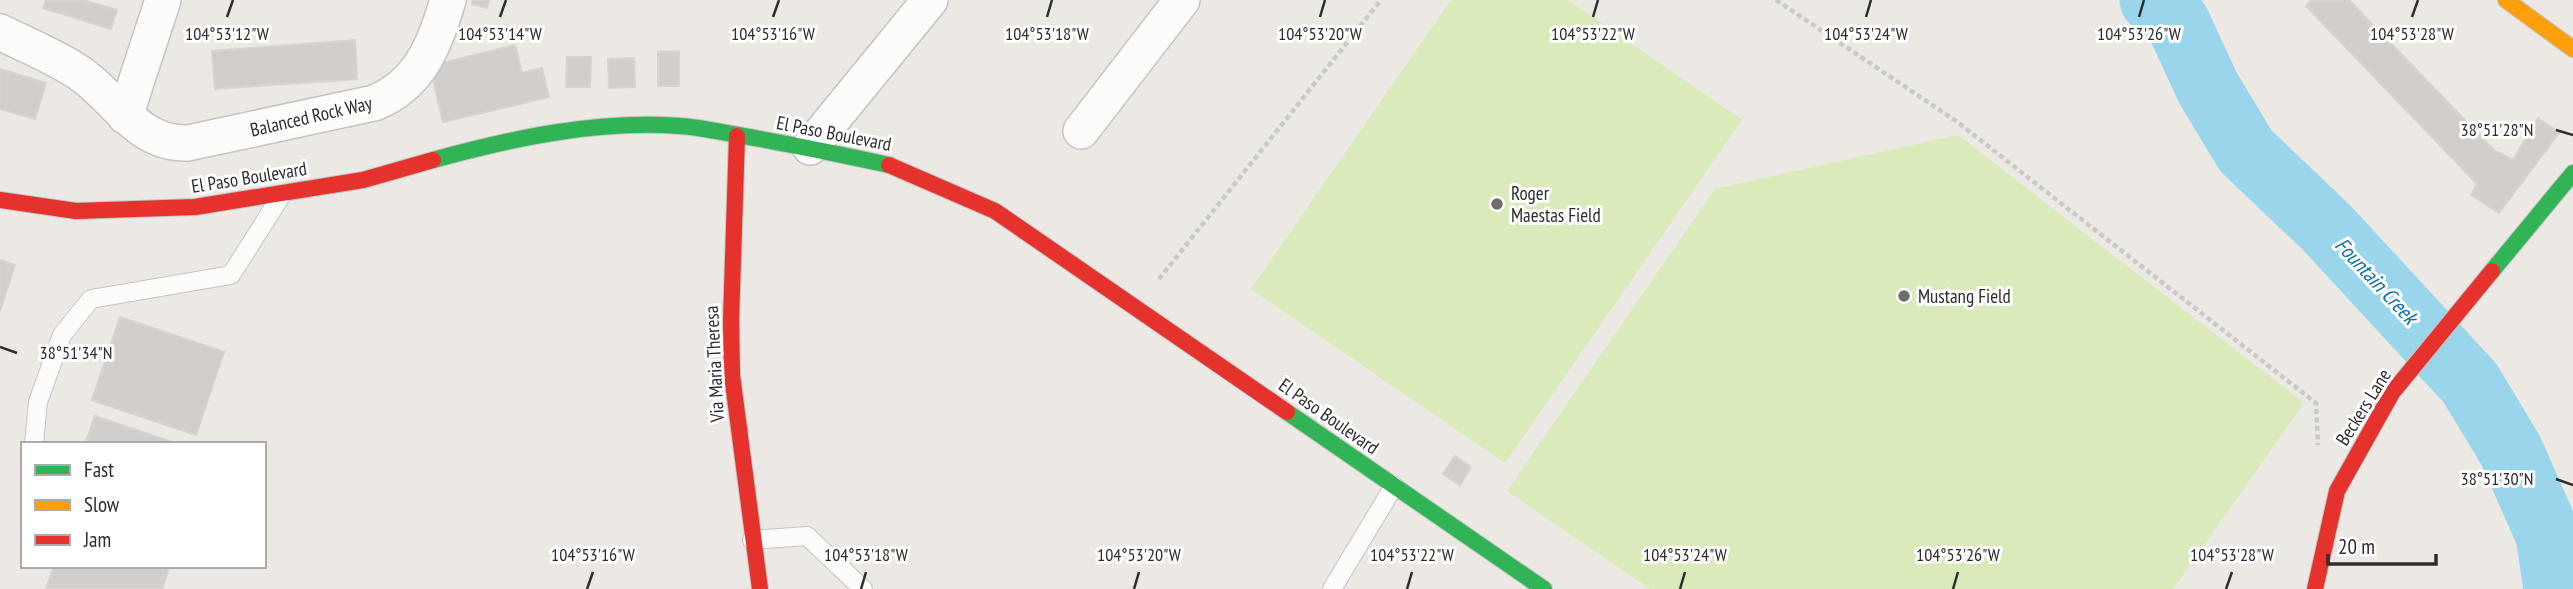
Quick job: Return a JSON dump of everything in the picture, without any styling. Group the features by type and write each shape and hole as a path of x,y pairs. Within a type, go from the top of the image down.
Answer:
{"street":[{"path":"125,116 163,0"},
{"name":"Balanced Rock Way","path":"0,32 83,75 109,97 137,128 164,141 188,144 388,98 404,87 429,54 448,0"},
{"path":"810,147 930,0"},
{"path":"1081,131 1182,0"},
{"path":"2506,0 2573,49"},
{"name":"El Paso Boulevard","path":"0,200 76,211 195,207 363,180 526,137 585,128 634,125 681,126 810,147 896,167 995,211 1544,589"},
{"name":"Via Maria Theresa","path":"737,136 731,320 732,375 760,589"},
{"name":"Beckers Lane","path":"2315,589 2337,491 2392,393 2573,173"}],"lane":[{"path":"34,442 38,402 62,335 91,299 231,275 283,192"},
{"path":"1332,589 1394,486"},
{"path":"752,540 807,536 863,589"}],"path":[{"path":"1136,309 1381,0"},
{"path":"1776,0 1956,121 2316,403 2318,453"}],"green space":[{"name":"Roger Maestas Field","path":"1451,0 1568,0 1742,120 1505,463 1251,289"},
{"name":"Mustang Field","path":"1958,135 2304,403 2173,589 1650,589 1507,491 1715,189"}],"building":[{"path":"46,0 83,0 117,10 111,29 43,8"},
{"path":"473,0 489,0 487,8 472,4"},
{"path":"2312,0 2349,0 2495,151 2513,160 2538,118 2559,133 2499,213 2471,195 2477,184 2306,6"},
{"path":"355,40 357,79 215,89 212,51"},
{"path":"515,45 522,73 542,68 549,97 443,122 430,66"},
{"path":"679,51 679,86 658,86 658,52"},
{"path":"567,57 591,57 590,87 566,87"},
{"path":"634,58 635,87 609,88 608,59"},
{"path":"0,69 46,83 35,119 0,109"},
{"path":"0,260 15,265 0,311"},
{"path":"120,317 224,352 196,435 92,400"},
{"path":"95,416 172,442 86,442"},
{"path":"1455,456 1471,467 1460,485 1443,474"},
{"path":"53,568 169,568 162,589 46,589"}],"waterway":[{"name":"Fountain Creek","path":"2152,0 2178,23 2208,88 2246,151 2327,228 2470,383 2511,451 2548,535 2556,589"}],"traffic: fast":[{"path":"433,160 555,132 649,125 702,128 889,165"},
{"path":"2492,271 2573,173"},
{"path":"1287,412 1544,589"}],"traffic: slow":[{"path":"2506,0 2573,49"}],"traffic: jam":[{"path":"737,136 731,320 732,375 760,589"},
{"path":"0,200 76,211 195,207 363,180 433,160"},
{"path":"889,165 995,211 1287,412"},
{"path":"2315,589 2337,491 2392,393 2492,271"}],"place":[{"name":"Roger Maestas Field","path":"1497,204"},
{"name":"Mustang Field","path":"1904,296"}]}
